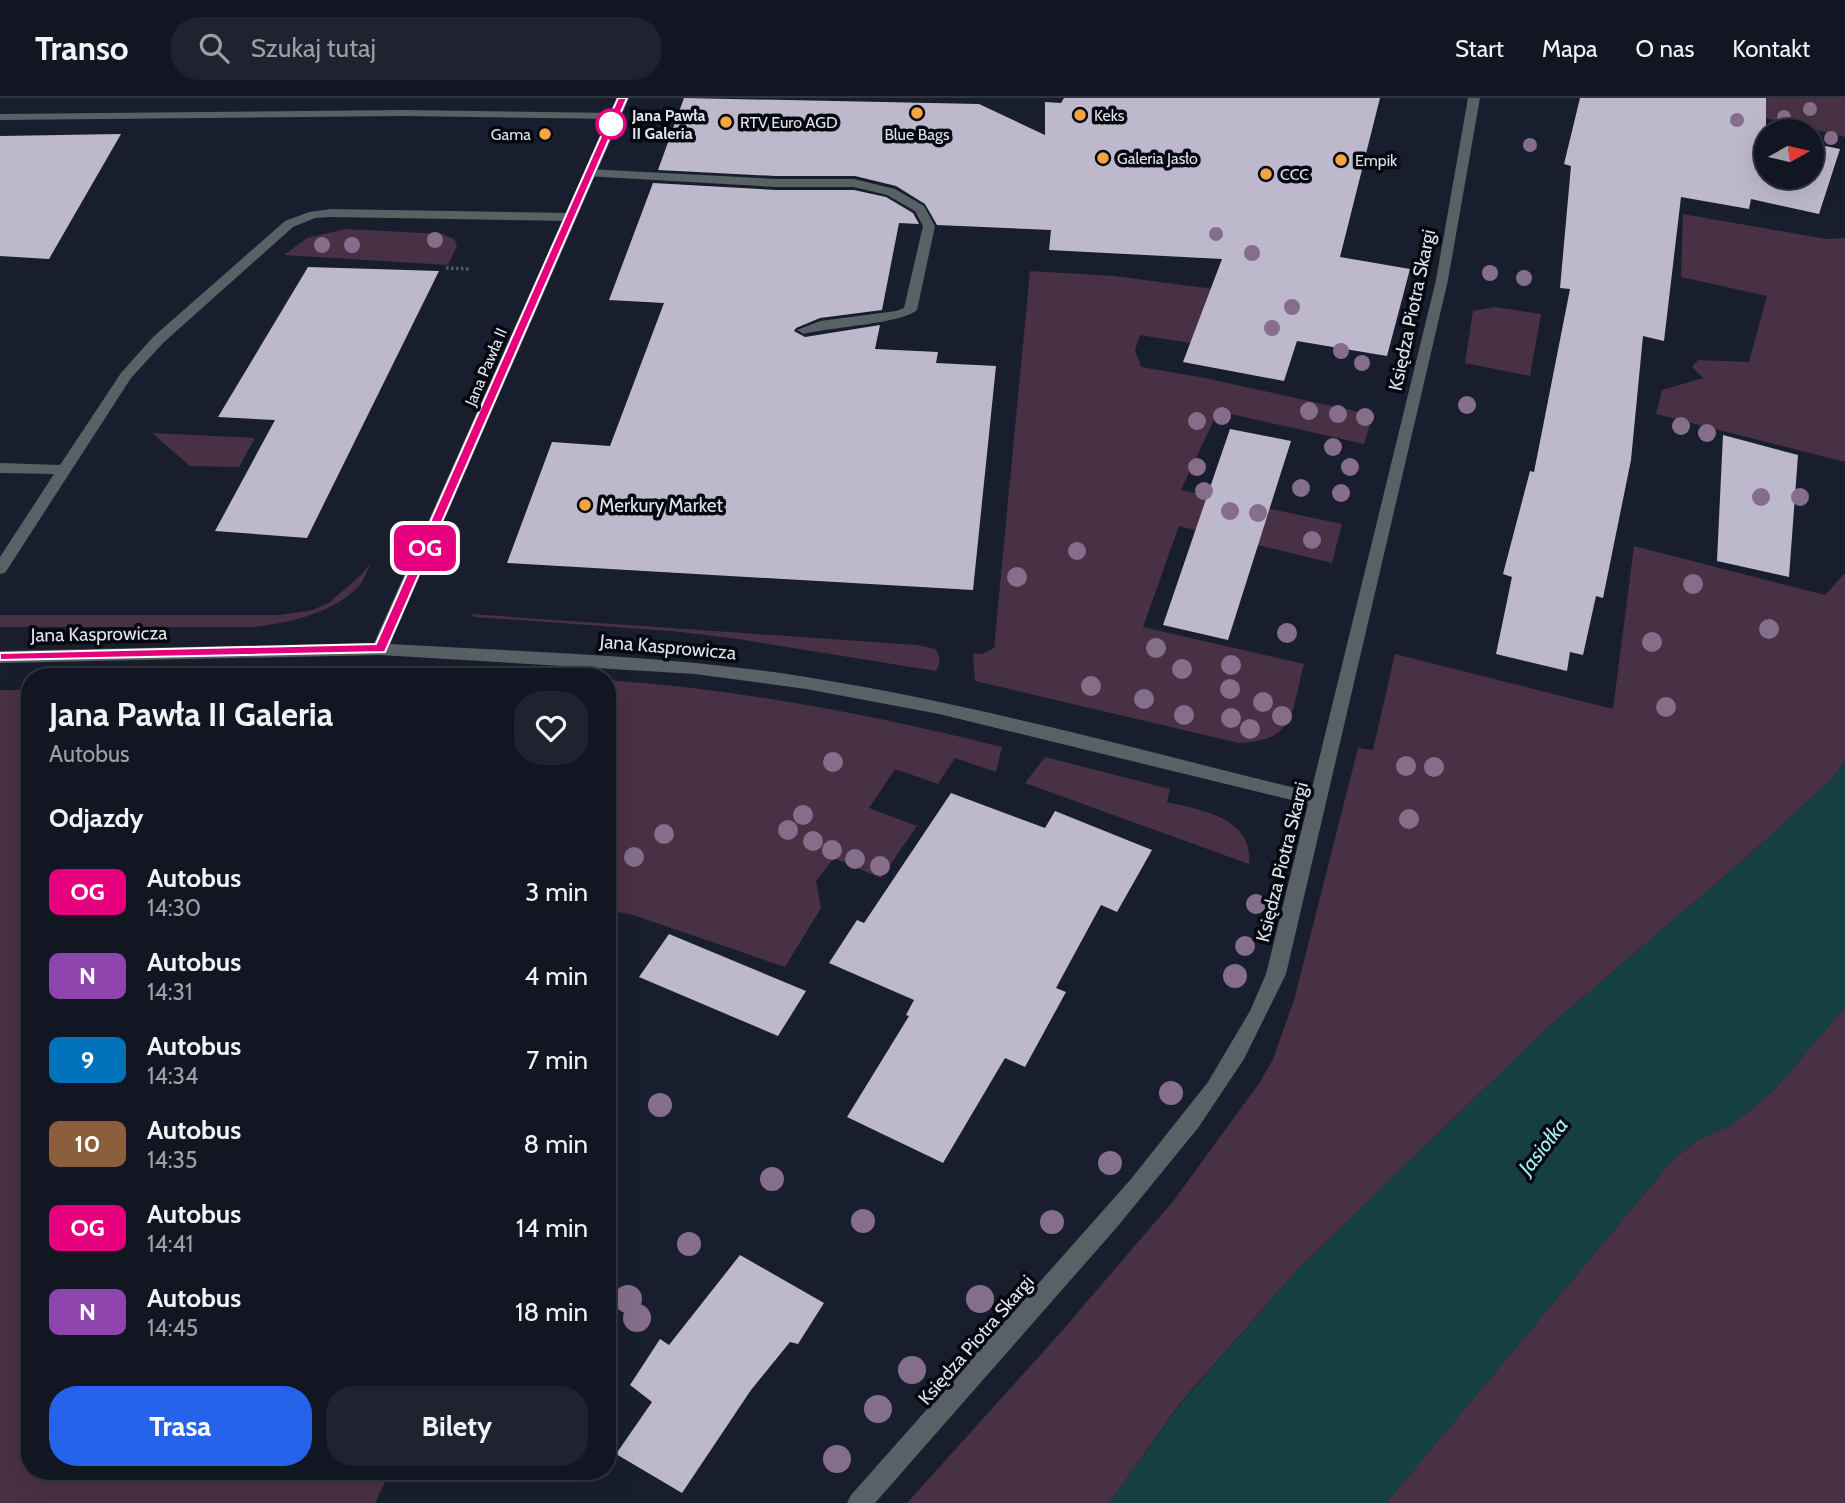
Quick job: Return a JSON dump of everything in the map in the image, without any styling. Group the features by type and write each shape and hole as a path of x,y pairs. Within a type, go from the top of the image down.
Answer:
{"street":[{"name":"Jana Pawła II","path":"380,649 622,98"},
{"name":"Księdza Piotra Skargi","path":"859,1503 986,1363 1190,1126 1238,1055 1258,1019 1276,974 1442,280 1474,98"},
{"path":"367,101 382,111 404,113"},
{"path":"0,117 404,113 615,116"},
{"path":"589,173 776,183 854,183 891,192 920,209 929,226 910,310 900,315 820,325 804,330"},
{"path":"0,569 109,398 145,353 289,224 313,215 331,213 571,217"},
{"path":"0,468 63,470"},
{"name":"Jana Kasprowicza","path":"0,657 380,649 695,668 806,683 939,708 1318,800"}],"path":[{"path":"446,268 471,269"}],"shaded area":[{"path":"1754,98 1845,98 1845,137 1824,132 1824,119 1769,119 1748,114"},
{"path":"1683,214 1826,239 1845,238 1845,462 1656,414 1662,390 1703,378 1692,367 1698,360 1749,362 1767,296 1681,277"},
{"path":"345,229 442,234 454,239 457,246 448,265 284,255 307,238"},
{"path":"1030,271 1114,276 1229,291 1223,333 1189,343 1140,335 1135,350 1141,367 1200,377 1373,415 1364,444 1218,411 1181,490 1342,524 1332,563 1179,526 1143,627 1304,664 1293,709 1282,730 1272,736 1239,743 975,681 973,653 982,654 994,648"},
{"path":"1495,307 1541,314 1530,376 1465,363 1473,311"},
{"path":"152,433 255,438 239,467 190,466"},
{"path":"1634,546 1825,595 1845,573 1845,761 1832,779 1741,862 1547,1028 1298,1269 1182,1401 1109,1503 907,1503 1061,1332 1174,1200 1260,1082 1273,1059 1294,1000 1358,748 1373,750 1395,654 1613,709"},
{"path":"371,562 360,585 336,604 310,615 269,625 0,627 0,615 280,615 313,610 330,602 362,574"},
{"path":"470,614 917,645 935,649 939,662 936,671 738,639 672,631 475,617"},
{"path":"616,681 707,690 806,705 905,724 1002,747 996,772 955,758 938,784 895,769 869,808 917,826 881,878 834,858 816,881 821,908 785,967 616,912"},
{"path":"0,690 21,690 21,1480 386,1480 375,1503 0,1503"},
{"path":"1045,757 1170,789 1167,802 1210,813 1234,826 1243,836 1248,848 1249,864 1025,783"},
{"path":"1845,1007 1845,1503 1386,1503 1670,1163 1696,1141 1732,1125 1774,1090"}],"water":[{"name":"Jasiołka","path":"1845,761 1845,1007 1774,1090 1732,1125 1696,1141 1670,1163 1386,1503 1109,1503 1182,1402 1298,1269 1547,1028 1741,862 1832,779"}],"building":[{"path":"684,98 979,104 1045,135 1045,102 1061,103 1064,98 1380,98 1340,257 1410,269 1387,356 1297,341 1284,381 1183,362 1222,259 1049,250 1051,230 937,225 925,204 896,186 855,176 776,176 658,170"},
{"path":"1580,98 1766,98 1766,119 1754,119 1754,189 1824,189 1824,146 1840,149 1819,214 1751,199 1749,209 1681,197 1664,341 1643,336 1631,460 1603,598 1596,596 1583,655 1570,652 1567,671 1496,654 1512,577 1503,574 1530,471 1534,472 1570,289 1560,288 1571,166 1564,164"},
{"path":"121,134 49,259 0,256 0,136"},
{"path":"653,183 776,190 854,190 886,197 913,213 919,224 899,223 882,310 820,318 794,331 805,337 880,325 875,349 938,352 936,363 996,366 973,590 507,563 552,442 610,446 664,303 609,300"},
{"path":"308,267 439,271 307,538 215,531 275,420 218,417"},
{"path":"1230,429 1291,441 1228,640 1163,625"},
{"path":"1723,435 1798,455 1789,577 1717,561"},
{"path":"951,793 1045,828 1055,811 1152,850 1117,912 1101,905 1056,988 1066,992 1025,1067 1005,1058 943,1163 847,1117 909,1016 906,1015 914,1000 829,963 857,920 864,923"},
{"path":"669,934 806,991 778,1036 639,977"},
{"path":"740,1255 824,1303 798,1344 790,1342 751,1390 682,1493 616,1454 652,1402 630,1385 660,1339 669,1345"}],"bus line":[{"name":"OG","path":"0,657 380,649 623,98"}],"place":[{"name":"Blue Bags","path":"917,113"},
{"name":"Keks","path":"1080,115"},
{"name":"RTV Euro AGD","path":"726,122"},
{"name":"Jana Pawła II Galeria","path":"611,124"},
{"name":"Gama","path":"545,134"},
{"name":"Galeria Jasło","path":"1103,158"},
{"name":"Empik","path":"1341,160"},
{"name":"CCC","path":"1266,174"},
{"name":"Merkury Market","path":"585,505"}]}
